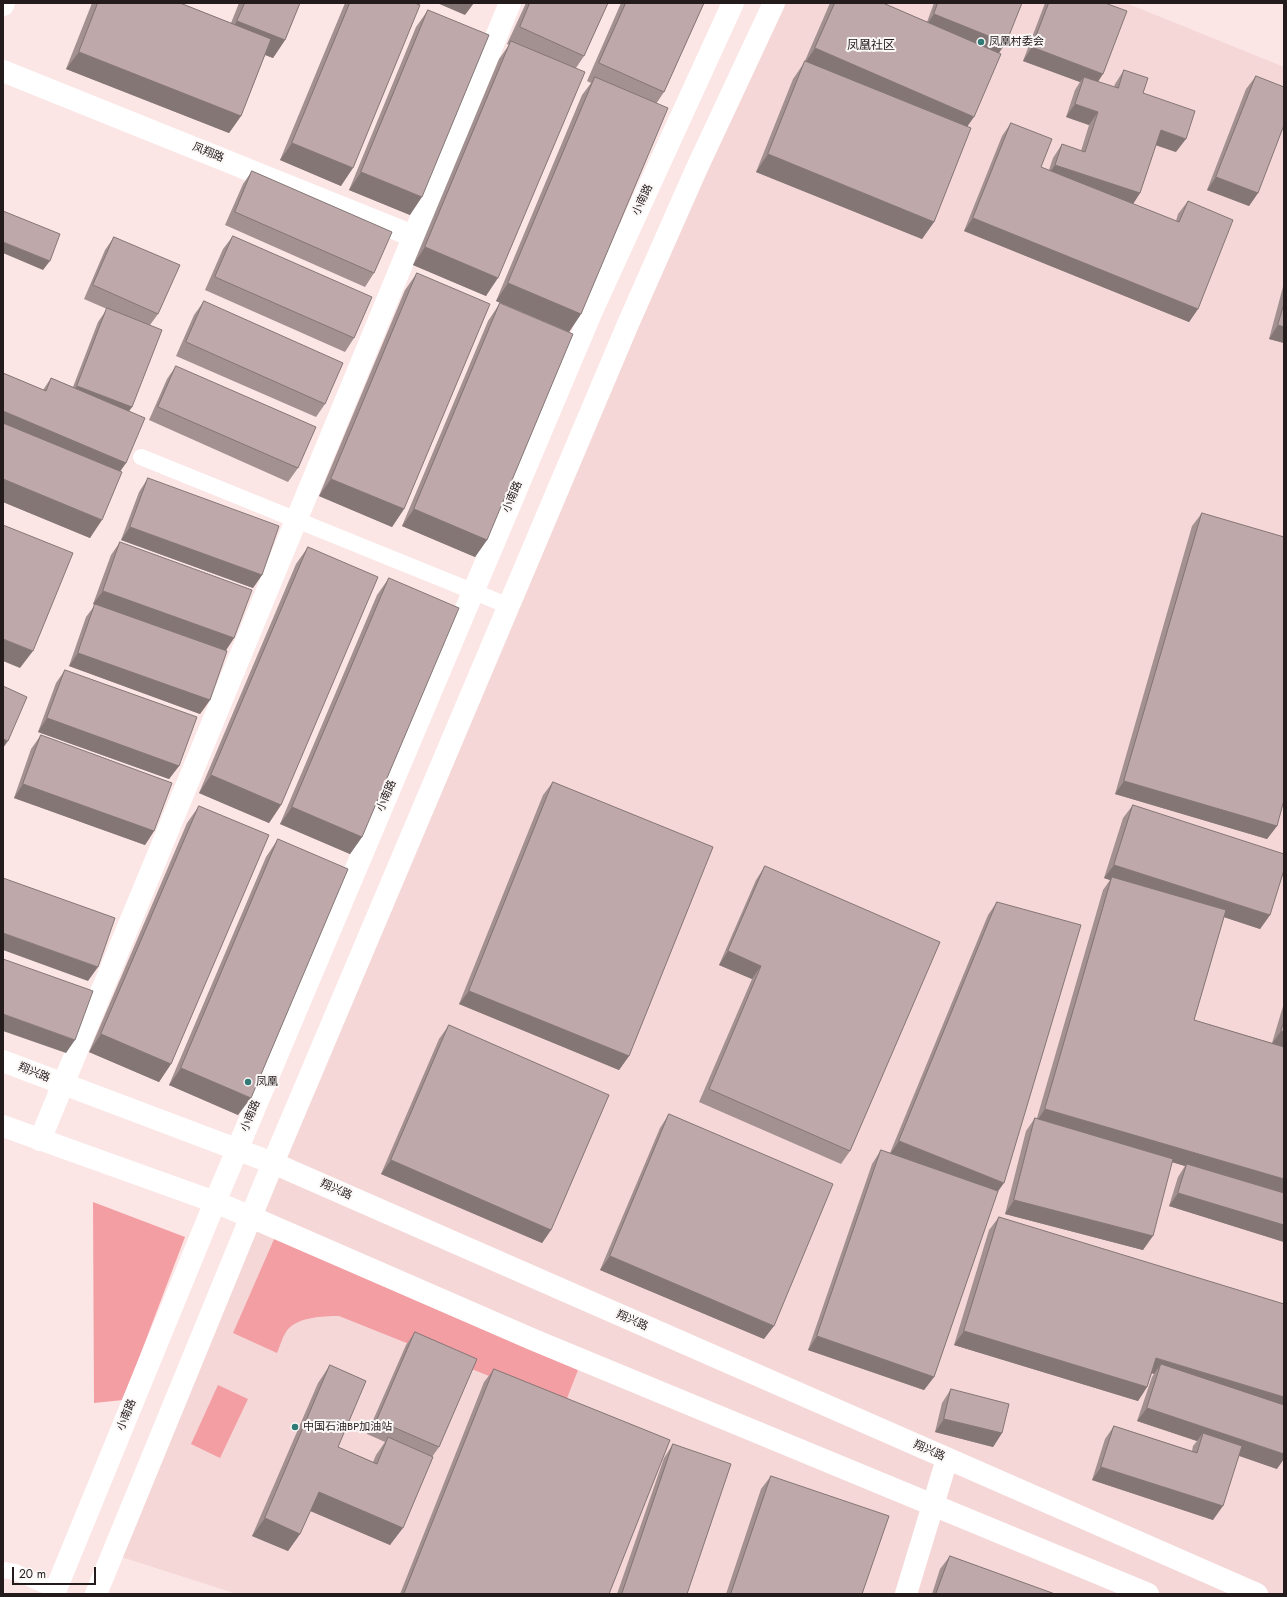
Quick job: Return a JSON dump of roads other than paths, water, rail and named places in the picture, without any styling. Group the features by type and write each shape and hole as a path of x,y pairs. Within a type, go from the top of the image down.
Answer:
{"main road":[{"path":"40,1140 510,3"},
{"name":"小南路","path":"54,1592 215,1202 592,311 733,3"},
{"path":"96,1594 273,1163 635,309 696,170 774,3"},
{"name":"凤翔路","path":"3,71 413,236"},
{"name":"翔兴路","path":"3,1061 238,1148 1257,1594"},
{"path":"3,1126 215,1202 534,1340 1148,1594"},
{"path":"906,1594 947,1459"}],"lane":[{"path":"141,456 509,606"},
{"path":"3,1570 15,1572 54,1592"}],"place":[{"name":"凤凰村委会","path":"981,42"},
{"name":"凤凰","path":"248,1082"},
{"name":"中国石油BP加油站","path":"295,1427"}],"district":[{"name":"凤凰社区","path":"871,46"}]}
